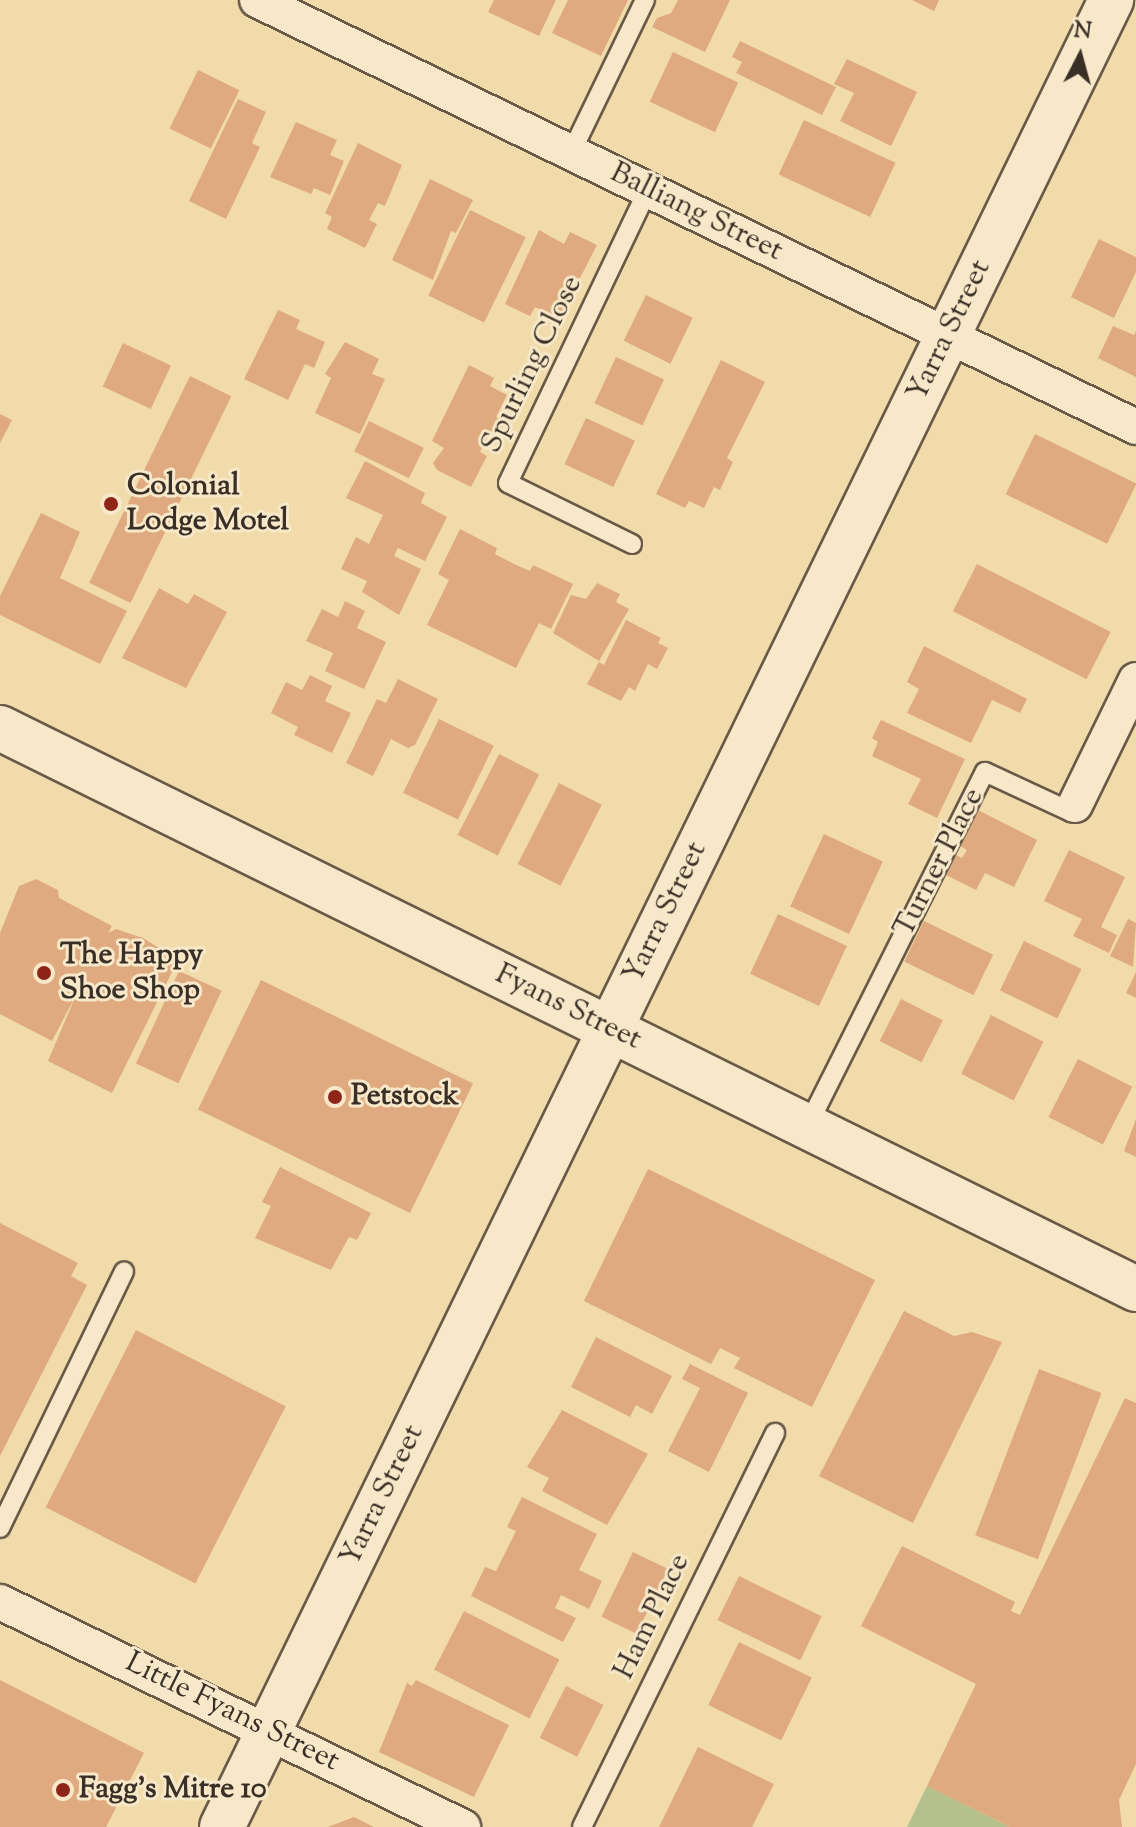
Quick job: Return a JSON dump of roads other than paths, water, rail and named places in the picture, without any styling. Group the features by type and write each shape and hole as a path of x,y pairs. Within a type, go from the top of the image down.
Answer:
{"street":[{"name":"Balliang Street","path":"257,0 1136,427"},
{"name":"Yarra Street","path":"222,1827 1111,0"},
{"name":"Turner Place","path":"1075,805 1136,680"},
{"name":"Fyans Street","path":"0,728 1136,1289"},
{"name":"Little Fyans Street","path":"0,1602 269,1730 463,1827"}],"lane":[{"path":"571,153 645,0"},
{"name":"Spurling Close","path":"632,544 508,483 648,190"},
{"name":"Turner Place","path":"807,1127 985,772 1071,812 1075,805"},
{"path":"0,1528 124,1271"},
{"name":"Ham Place","path":"582,1827 775,1433"}],"place":[{"name":"Colonial Lodge Motel","path":"111,504"},
{"name":"The Happy Shoe Shop","path":"44,973"},
{"name":"Petstock","path":"335,1097"},
{"name":"Fagg's Mitre 10","path":"63,1790"}]}
